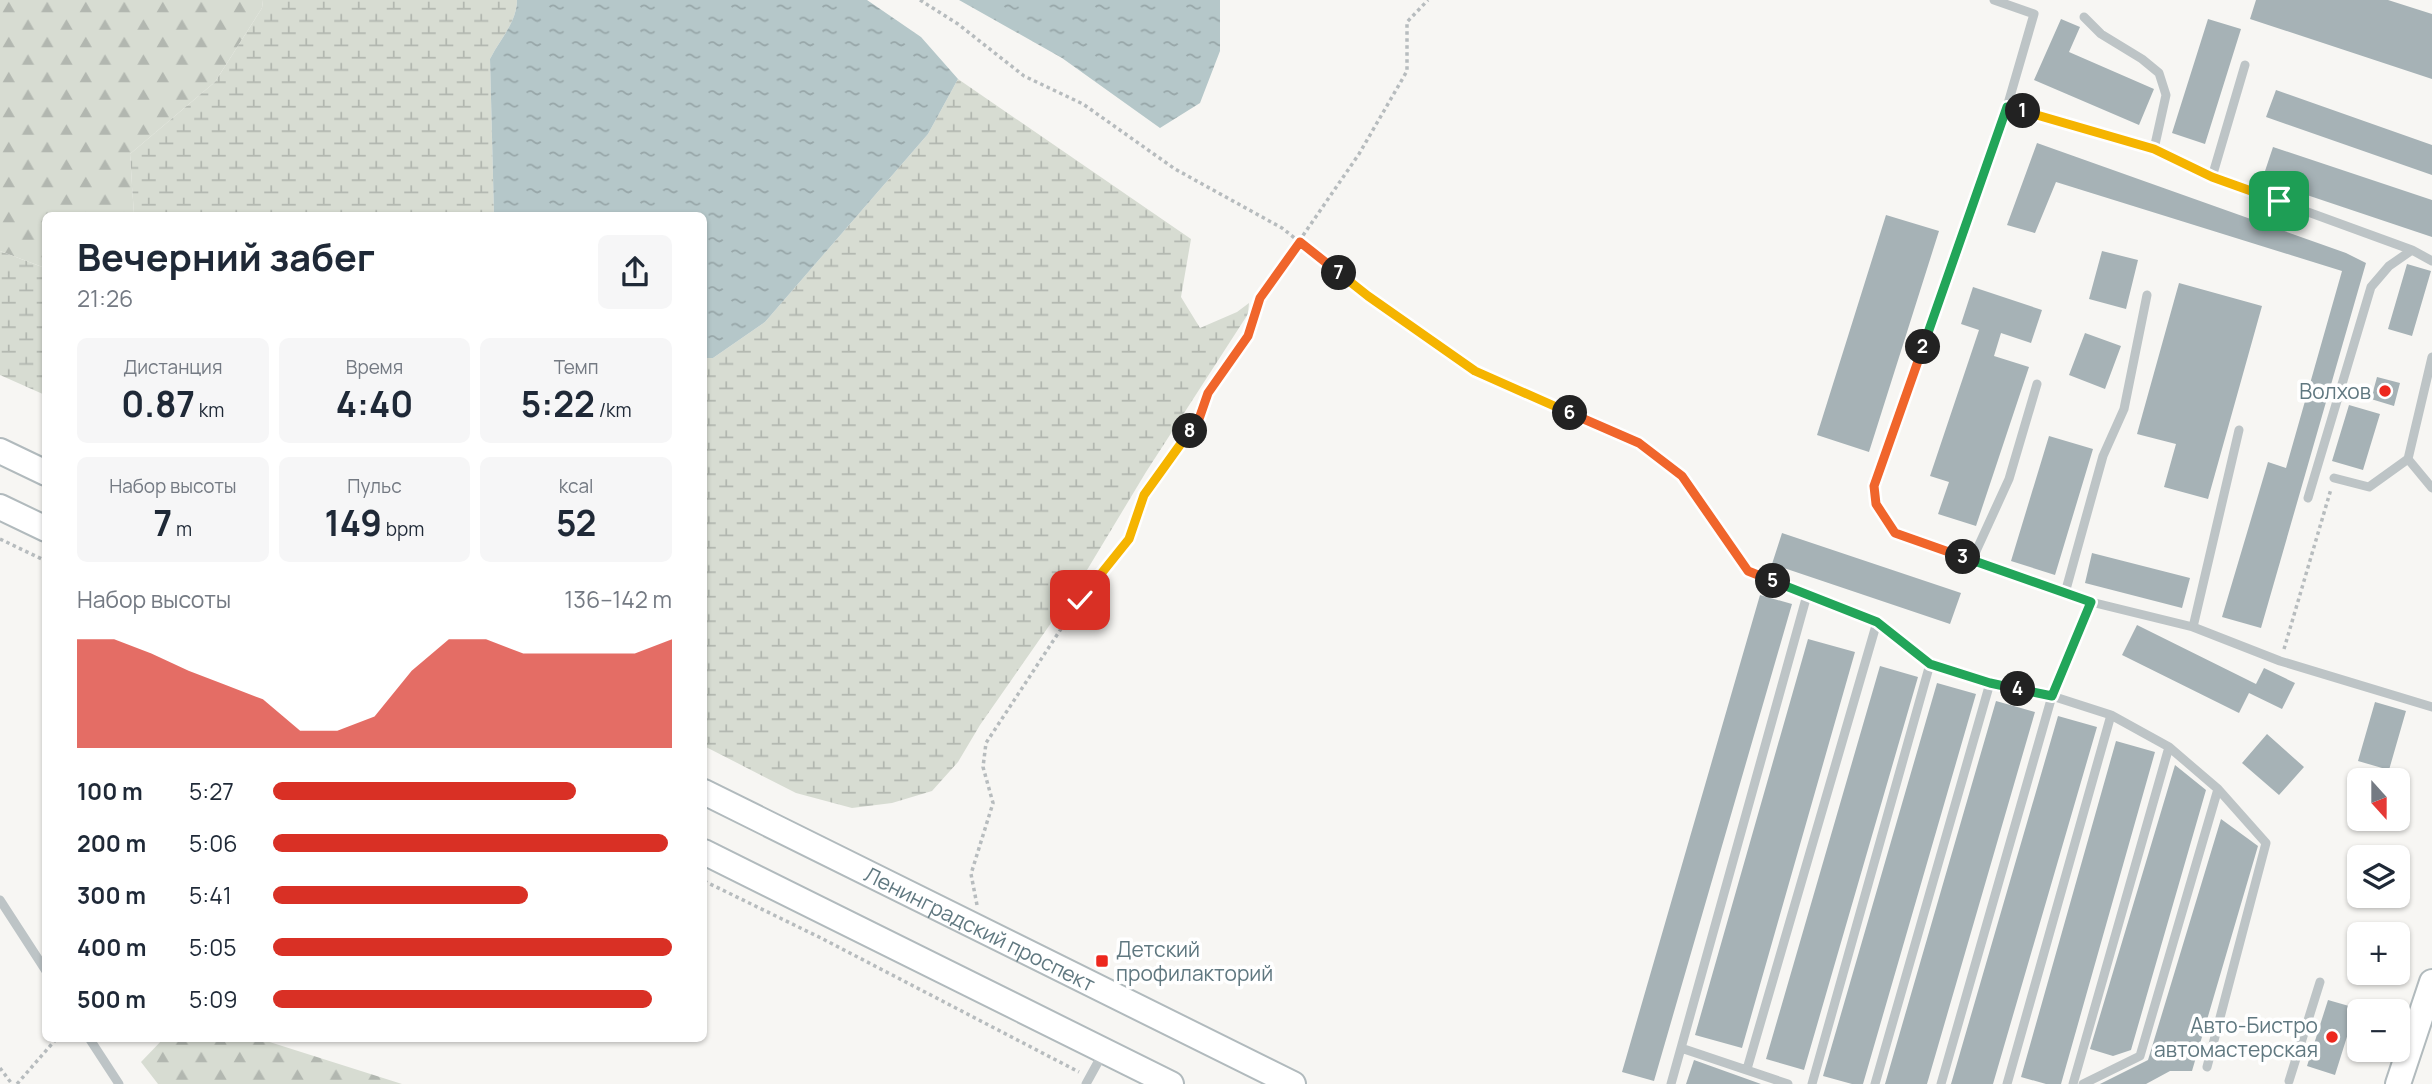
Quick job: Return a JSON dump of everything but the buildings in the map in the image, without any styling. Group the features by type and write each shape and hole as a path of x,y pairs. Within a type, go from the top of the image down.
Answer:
{"main road":[{"path":"0,452 42,471"},
{"path":"0,507 42,527"},
{"name":"Ленинградский проспект","path":"707,793 1293,1084"},
{"path":"707,853 1171,1084"},
{"path":"2398,1084 2432,982"}],"lane":[{"path":"1994,0 2034,13 2007,107 1874,486 1876,504 1895,533 2091,602 2193,627 2280,662 2432,707"},
{"path":"2084,17 2101,34 2142,59 2159,73 2166,95 2154,149"},
{"path":"2212,177 2245,65"},
{"path":"2007,107 2154,149 2212,177 2412,250 2432,261"},
{"path":"2308,498 2371,287 2389,266 2412,250"},
{"path":"2065,593 2103,456 2124,409 2147,295"},
{"path":"2334,478 2369,487 2408,459 2432,357"},
{"path":"1972,560 2009,479 2037,384"},
{"path":"2193,627 2239,430"},
{"path":"2408,459 2432,488"},
{"path":"1748,571 1877,622 1930,664 1990,683 2052,696 2111,715 2169,747 2218,789 2266,842 2207,1067"},
{"path":"1671,1084 1807,595"},
{"path":"1941,1084 2052,696 2091,602"},
{"path":"1747,1069 1877,622"},
{"path":"1812,1084 1930,664"},
{"path":"1875,1084 1990,683"},
{"path":"2007,1084 2111,715"},
{"path":"2073,1084 2169,747"},
{"path":"2083,1084 2140,1056 2218,789"},
{"path":"0,900 42,965"},
{"path":"2302,1084 2289,1082 2320,982"},
{"path":"92,1042 120,1084"},
{"path":"1681,1048 1788,1084"},
{"path":"1088,1081 1103,1051"}],"path":[{"path":"920,0 958,24 1024,76 1083,104 1175,169 1282,228 1368,296 1475,371 1639,443 1682,476 1748,571"},
{"path":"979,914 971,874 993,803 983,767 986,743 1080,600 1129,539 1144,495 1199,419 1208,393 1248,336 1260,298 1359,154 1407,71 1407,22 1428,0"},
{"path":"2280,662 2334,478"},
{"path":"0,539 42,559"},
{"path":"707,882 821,938 1088,1081"},
{"path":"17,1084 54,1042"},
{"path":"0,1068 12,1084"}],"green space":[{"path":"0,0 263,0 262,8 215,82 130,154 134,212 42,212 42,267 0,251"},
{"path":"263,0 517,0 511,23 490,59 494,212 134,212 130,154 215,82 262,8"},
{"path":"958,79 1191,239 1181,297 1200,328 1237,312 1249,303 1248,314 1146,472 1081,580 980,725 958,762 932,791 892,803 852,808 796,793 707,748 707,358 713,358 765,322 928,134"},
{"path":"0,251 42,267 42,394 0,375"},
{"path":"160,1042 270,1042 402,1084 158,1084 141,1062"}],"water":[{"path":"517,0 867,0 921,37 958,79 928,134 765,322 713,358 707,358 707,212 494,212 490,59 511,23"},
{"path":"959,0 1220,0 1220,51 1200,103 1160,128 1062,58"}],"place":[{"name":"Волхов","path":"2385,391"},
{"name":"Детский профилакторий","path":"1102,961"},
{"name":"Авто-Бистро автомастерская","path":"2332,1037"}],"route":[{"path":"1080,600 1129,539 1144,495 1199,419 1208,393 1248,336 1260,298 1300,242 1368,296 1475,371 1639,443 1682,476 1748,571 1877,622 1930,664 1990,683 2052,696 2091,602 1895,533 1876,504 1874,486 2007,107 2154,149 2212,177 2279,201"}]}
